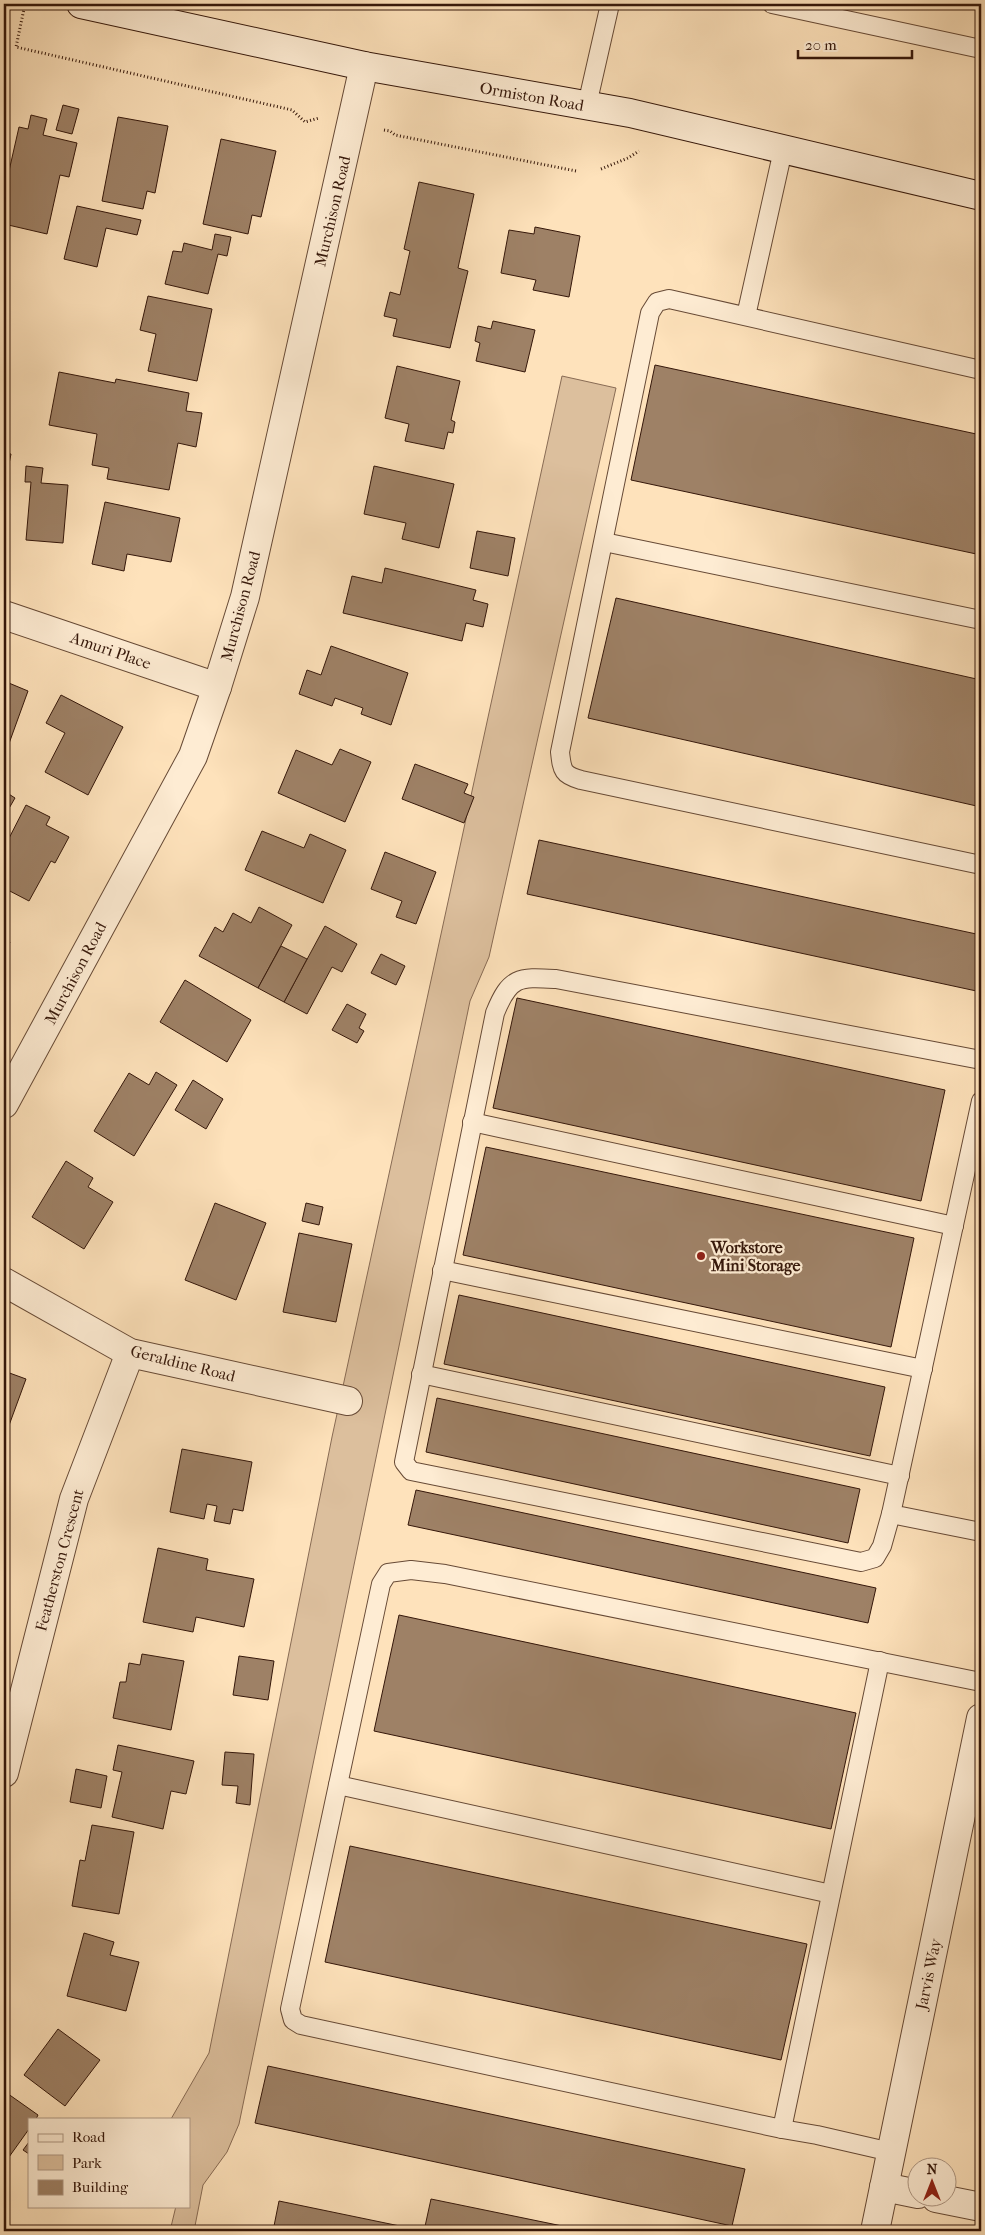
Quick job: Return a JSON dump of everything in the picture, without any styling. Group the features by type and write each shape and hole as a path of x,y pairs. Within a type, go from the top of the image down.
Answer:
{"street":[{"name":"Ormiston Road","path":"81,4 160,12 364,66 630,113 981,196"},
{"name":"Murchison Road","path":"4,1104 193,756 217,687 245,597 364,66"},
{"name":"Amuri Place","path":"4,615 217,687"},
{"name":"Geraldine Road","path":"4,1282 130,1353 348,1401"},
{"name":"Featherston Crescent","path":"4,1773 74,1499 130,1353"},
{"name":"Jarvis Way","path":"875,2231 981,1718"},
{"path":"884,2186 908,2192"},
{"path":"958,2202 981,2207"}],"lane":[{"path":"587,105 610,4"},
{"path":"772,4 981,49"},
{"path":"746,316 783,150"},
{"path":"981,370 669,298 657,302 650,313 560,752 562,768 568,776 981,865"},
{"path":"604,542 981,620"},
{"path":"981,1060 556,979 529,978 513,982 502,995 495,1013 404,1462 411,1471 861,1562 875,1558 882,1546 900,1476 981,1101"},
{"path":"472,1122 954,1226"},
{"path":"442,1270 923,1369"},
{"path":"421,1374 900,1476"},
{"path":"891,1514 981,1532"},
{"path":"891,2152 302,2025 293,2020 290,2009 381,1584 388,1573 411,1570 445,1574 981,1682"},
{"path":"782,2129 880,1661"},
{"path":"338,1785 831,1894"}],"path":[{"path":"25,4 16,47 292,110 304,122 316,118"},
{"path":"390,131 395,135 576,171"}],"green space":[{"path":"562,376 616,388 489,957 470,1001 239,2124 227,2152 203,2185 194,2231 170,2231 176,2208 190,2208 190,2118 172,2118 209,2053 332,1437"}],"building":[{"path":"727,4 746,4 745,8"},
{"path":"956,4 978,4 977,8"},
{"path":"63,105 79,109 72,134 56,130"},
{"path":"31,115 47,119 43,135 77,143 69,177 60,175 47,234 4,224 4,193 19,127 28,129"},
{"path":"118,117 168,126 155,193 147,191 143,209 102,201"},
{"path":"221,139 276,151 261,217 252,215 248,234 203,224"},
{"path":"419,182 474,194 458,268 468,271 450,348 393,336 397,319 384,316 390,292 400,295 410,251 404,249"},
{"path":"77,206 141,220 137,235 106,228 97,267 64,259"},
{"path":"535,227 580,236 569,297 533,290 536,280 501,273 509,230 534,234"},
{"path":"215,234 231,237 227,256 218,254 208,294 165,284 173,251 182,252 184,243 212,250"},
{"path":"148,296 212,309 197,381 148,371 156,334 140,330"},
{"path":"493,321 535,330 525,372 476,361 480,343 475,341 478,326 491,329"},
{"path":"655,365 981,435 981,555 631,480"},
{"path":"397,366 460,381 451,420 455,422 453,433 448,432 444,449 405,441 409,424 385,418"},
{"path":"59,372 115,383 116,379 189,393 186,411 202,413 196,447 178,443 169,490 107,479 109,468 92,465 97,434 49,425"},
{"path":"4,453 11,454 7,474 4,473"},
{"path":"26,466 43,468 41,483 68,485 63,543 26,540 31,482 25,482"},
{"path":"374,466 454,484 439,548 402,539 406,523 364,514"},
{"path":"4,491 9,492 4,519"},
{"path":"105,502 180,518 171,562 127,554 124,571 92,564"},
{"path":"477,531 515,538 508,576 470,568"},
{"path":"385,568 476,590 473,600 488,604 483,627 466,623 462,641 343,613 352,576 382,583"},
{"path":"616,598 981,680 981,807 588,718"},
{"path":"331,646 408,673 391,725 361,714 363,708 335,698 332,706 299,694 307,670 321,675"},
{"path":"4,681 28,691 7,749 4,748"},
{"path":"61,695 123,727 88,795 45,772 65,733 46,723"},
{"path":"340,749 371,762 345,822 278,793 296,750 332,765"},
{"path":"415,764 468,784 464,793 474,797 464,823 402,799"},
{"path":"4,791 15,798 4,817"},
{"path":"26,805 50,817 46,825 69,837 55,863 51,861 29,901 4,888 4,848"},
{"path":"262,831 304,848 310,834 346,850 323,903 245,870"},
{"path":"539,840 981,935 981,992 527,894"},
{"path":"385,852 436,872 416,924 396,917 402,901 371,889"},
{"path":"259,907 292,925 258,988 199,956 215,927 223,932 233,913 251,923"},
{"path":"325,926 357,944 342,972 332,967 307,1014 284,1002"},
{"path":"4,939 10,942 4,954"},
{"path":"281,946 307,959 284,1002 258,988"},
{"path":"381,954 405,966 396,985 371,973"},
{"path":"185,980 251,1020 227,1062 160,1022"},
{"path":"517,998 945,1090 921,1201 493,1108"},
{"path":"347,1004 366,1014 359,1028 364,1031 357,1043 332,1030"},
{"path":"156,1072 177,1085 134,1156 94,1131 129,1073 149,1085"},
{"path":"193,1080 223,1099 206,1129 175,1110"},
{"path":"486,1147 914,1238 891,1347 463,1255"},
{"path":"66,1161 93,1178 88,1187 113,1202 84,1249 32,1217"},
{"path":"215,1203 266,1223 236,1300 185,1280"},
{"path":"306,1203 323,1207 319,1225 302,1221"},
{"path":"299,1233 352,1244 336,1322 283,1312"},
{"path":"459,1295 885,1387 870,1456 444,1364"},
{"path":"4,1371 26,1379 4,1439"},
{"path":"437,1398 860,1489 848,1543 426,1452"},
{"path":"182,1449 252,1462 243,1511 233,1509 230,1524 214,1521 217,1506 207,1504 204,1519 170,1512"},
{"path":"416,1490 876,1588 868,1623 408,1525"},
{"path":"158,1548 208,1559 206,1570 254,1579 244,1627 196,1617 193,1632 143,1622"},
{"path":"399,1615 856,1713 831,1829 374,1731"},
{"path":"142,1654 184,1661 171,1730 113,1718 120,1682 126,1682 129,1663 140,1665"},
{"path":"239,1656 274,1661 268,1700 233,1695"},
{"path":"118,1745 194,1761 186,1794 171,1791 163,1829 112,1817 122,1772 113,1770"},
{"path":"225,1752 254,1754 250,1805 236,1803 238,1786 222,1785"},
{"path":"76,1769 107,1776 101,1808 70,1802"},
{"path":"92,1825 134,1832 119,1914 72,1906 80,1860 85,1861"},
{"path":"350,1846 807,1944 781,2060 325,1962"},
{"path":"84,1933 114,1942 110,1955 139,1962 126,2011 67,1996"},
{"path":"58,2029 100,2060 65,2106 24,2075"},
{"path":"268,2066 745,2169 732,2226 255,2123"},
{"path":"4,2091 38,2115 36,2118 28,2118 28,2130 4,2164"},
{"path":"28,2143 28,2153 23,2150"},
{"path":"431,2199 572,2228 572,2231 424,2231"},
{"path":"279,2201 424,2231 273,2231"}],"place":[{"name":"Workstore Mini Storage","path":"701,1256"}]}
